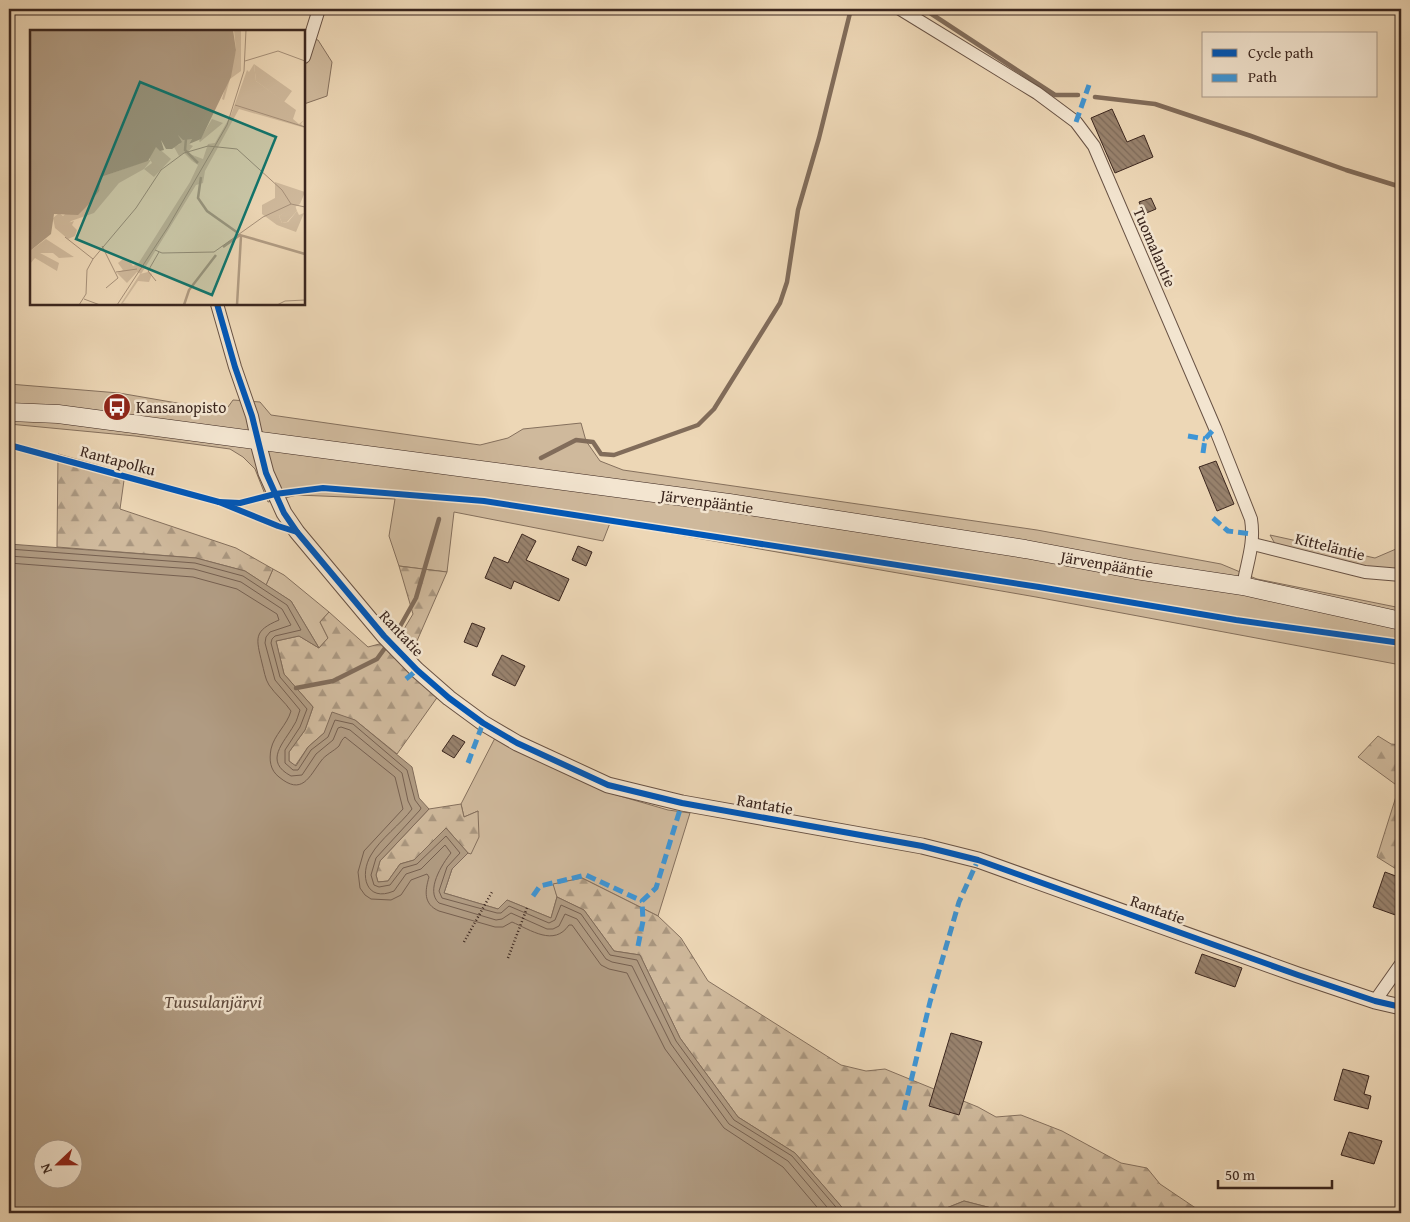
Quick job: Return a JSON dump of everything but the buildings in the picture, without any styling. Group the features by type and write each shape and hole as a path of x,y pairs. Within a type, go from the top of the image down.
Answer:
{"main road":[{"name":"Järvenpääntie","path":"9,412 58,414 257,439 729,503 1026,549 1136,570 1243,586 1401,621"}],"street":[{"path":"305,54 319,9"},
{"name":"Tuomalantie","path":"900,9 1037,93 1076,122 1094,146 1215,428 1251,519 1252,544 1243,586"},
{"path":"217,305 252,416 257,439"},
{"name":"Rantatie","path":"257,439 266,473 284,513 297,532 384,636 449,698 517,743 608,785 682,803 922,846 978,860 1298,975 1375,1001 1401,1007"},
{"name":"Kitteläntie","path":"1252,544 1366,572 1401,575"},
{"path":"1375,1001 1401,964"}],"path":[{"path":"464,942 492,892"},
{"path":"508,958 527,908"}],"green space":[{"path":"305,37 318,40 332,62 327,96 305,104"},
{"path":"9,384 119,393 206,408 228,407 233,400 260,402 271,415 480,445 508,438 523,429 581,423 586,441 600,461 623,470 1037,530 1221,564 1257,579 1401,608 1401,665 1036,597 610,523 603,541 454,512 447,572 399,566 389,536 395,499 297,495 268,502 255,469 243,457 230,449 135,436 9,424"},
{"path":"58,454 125,473 120,509 236,548 273,569 266,585 245,571 196,558 57,547"},
{"path":"1270,535 1375,558 1396,549 1401,567 1381,572 1278,549"},
{"path":"399,566 447,572 410,657 446,685 397,754 355,720 324,733 308,747 295,766 289,761 289,752 305,730 313,707 284,674 276,641 299,636 319,648 328,638 320,622 329,612 368,647 398,639 413,614"},
{"path":"273,569 284,575 329,612 320,622 328,638 319,648 291,601 266,585"},
{"path":"1378,736 1391,744 1401,745 1401,872 1377,857 1399,787 1358,757"},
{"path":"495,738 613,794 668,810 690,813 658,916 582,878 554,884 557,897 551,918 507,900 498,909 444,893 452,869 468,853 471,853 478,811 464,817 461,804"},
{"path":"461,804 464,817 478,811 479,837 471,854 446,828 414,860 400,864 388,881 378,882 376,875 380,861 429,809"},
{"path":"582,878 658,916 681,938 708,981 841,1065 866,1071 885,1069 978,1107 996,1117 1021,1115 1062,1131 1121,1163 1147,1168 1160,1184 1203,1213 1011,1213 964,1201 934,1213 847,1213 795,1153 738,1117 680,1038 640,955 614,951 584,910 557,897 553,884"}],"water":[{"name":"Tuusulanjärvi","path":"9,544 196,558 245,571 291,601 319,648 299,636 276,641 284,674 313,707 305,730 289,752 289,761 296,766 308,747 324,733 332,712 355,720 412,767 419,798 429,809 380,861 376,875 378,882 388,881 400,864 414,860 446,828 468,853 452,869 444,893 498,909 507,900 551,918 557,897 584,910 614,951 640,955 680,1038 738,1117 795,1153 847,1213 9,1213"},
{"path":"964,1201 1011,1213 934,1213"}],"waterway":[{"path":"541,458 576,440 593,442 601,454 614,455 698,425 714,409 780,303 787,282 798,210 819,138 851,9"},
{"path":"924,9 1055,95 1078,95"},
{"path":"1095,97 1155,104 1401,187"},
{"path":"296,688 333,681 377,659 398,630 416,598 439,519"}],"marked path":[{"path":"1076,122 1089,85"},
{"path":"1203,453 1205,439 1215,428"},
{"path":"1188,436 1205,439"},
{"path":"1213,518 1228,531 1253,534"},
{"path":"406,679 417,670"},
{"path":"468,763 483,723"},
{"path":"638,946 643,921 642,901 656,888 682,803"},
{"path":"904,1110 930,1002 959,902 978,860"},
{"path":"533,896 540,886 586,875 642,901"}],"cycle path":[{"path":"217,305 235,367 252,416 266,473 284,513 297,532 384,636 417,670 449,698 483,723 517,743 608,785 682,803 922,846 978,860 1298,975 1375,1001 1401,1007"},
{"name":"Rantapolku","path":"9,445 219,502 297,532"},
{"path":"219,502 240,503 275,494 323,488 484,501 1039,587 1236,620 1401,643"}],"place":[{"name":"Kansanopisto","path":"117,407"}]}
